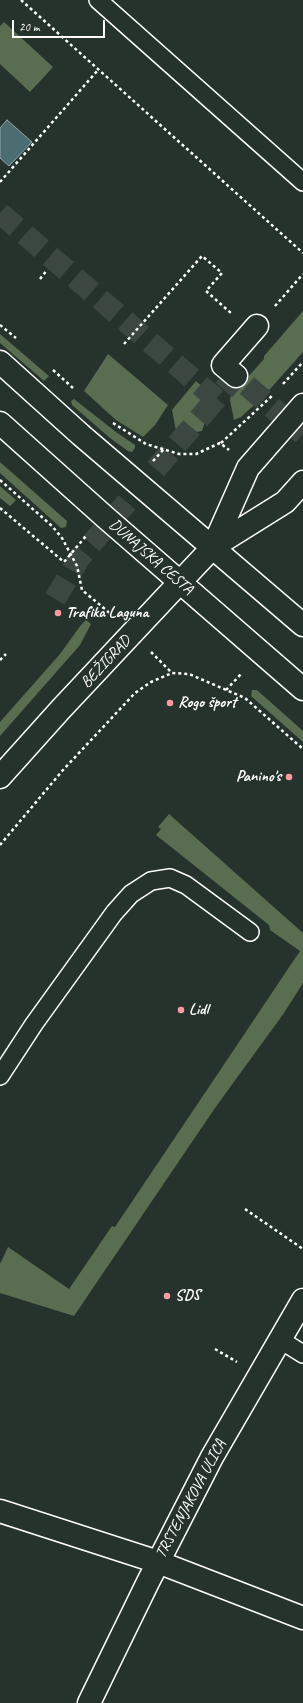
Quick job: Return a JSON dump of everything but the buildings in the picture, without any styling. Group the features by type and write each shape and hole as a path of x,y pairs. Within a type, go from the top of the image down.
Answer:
{"street":[{"path":"236,376 223,365 255,329"},
{"path":"0,362 81,435 303,625"},
{"path":"213,547 248,468 303,405"},
{"name":"DUNAJSKA CESTA","path":"0,423 105,517 303,689"},
{"path":"213,547 285,502 303,482"},
{"name":"BEŽIGRAD","path":"0,777 61,709 213,547"},
{"name":"TRSTENJAKOVA ULICA","path":"89,1703 158,1562 212,1457 279,1339 303,1300"},
{"path":"0,1511 158,1562 303,1618"}],"lane":[{"path":"98,0 303,182"},
{"path":"0,1076 34,1024 114,913 131,894 151,881 170,878 186,885 250,932"},
{"path":"279,1339 303,1354"}],"path":[{"path":"21,0 303,253"},
{"path":"0,182 98,70"},
{"path":"124,344 202,256 222,273 206,291 255,329 303,274"},
{"path":"40,279 47,270"},
{"path":"0,325 17,339"},
{"path":"281,386 303,362"},
{"path":"50,368 77,392"},
{"path":"107,419 128,434 146,444 179,454 190,455 203,452 220,443 276,392"},
{"path":"220,443 230,451"},
{"path":"153,461 164,449"},
{"path":"0,480 52,526 62,538 71,554 80,576 82,590 99,603"},
{"path":"0,508 64,562 84,539"},
{"path":"0,660 6,654"},
{"path":"158,659 172,673"},
{"path":"0,845 63,770 136,693 151,682 172,673 189,674 245,698 303,749"},
{"path":"226,690 239,676"},
{"path":"245,1209 303,1249"},
{"path":"215,1349 238,1363"}],"green space":[{"path":"4,22 53,67 30,92 0,64 0,26"},
{"path":"303,311 303,352 263,397 241,417 234,420 230,400 232,390 240,381 247,378"},
{"path":"0,334 49,376 44,381 0,343"},
{"path":"108,354 168,405 155,425 143,437 116,420 84,391"},
{"path":"196,381 220,403 206,419 202,431 190,433 176,431 172,410"},
{"path":"74,399 135,445 132,452 128,451 110,438 72,405 71,401"},
{"path":"0,462 67,521 66,527 61,528 0,473"},
{"path":"0,486 16,500 10,506 0,498"},
{"path":"86,620 91,624 80,645 0,736 0,722 60,654"},
{"path":"252,690 257,690 303,731 303,742 251,696"},
{"path":"169,814 303,933 303,983 284,1013 215,1108 74,1316 0,1293 0,1264 8,1247 69,1289 112,1226 115,1227 300,951 270,930 269,925 156,835 161,829 158,827"}],"water":[{"path":"7,120 32,142 9,166 0,158 0,128"}],"tunnel":[{"path":"0,213 216,399 236,376 303,434"},
{"path":"55,599 80,557 216,399"}],"place":[{"name":"Trafika Laguna","path":"58,613"},
{"name":"Rogo šport","path":"170,703"},
{"name":"Panino's","path":"289,777"},
{"name":"Lidl","path":"181,1010"},
{"name":"SDS","path":"167,1296"}]}
